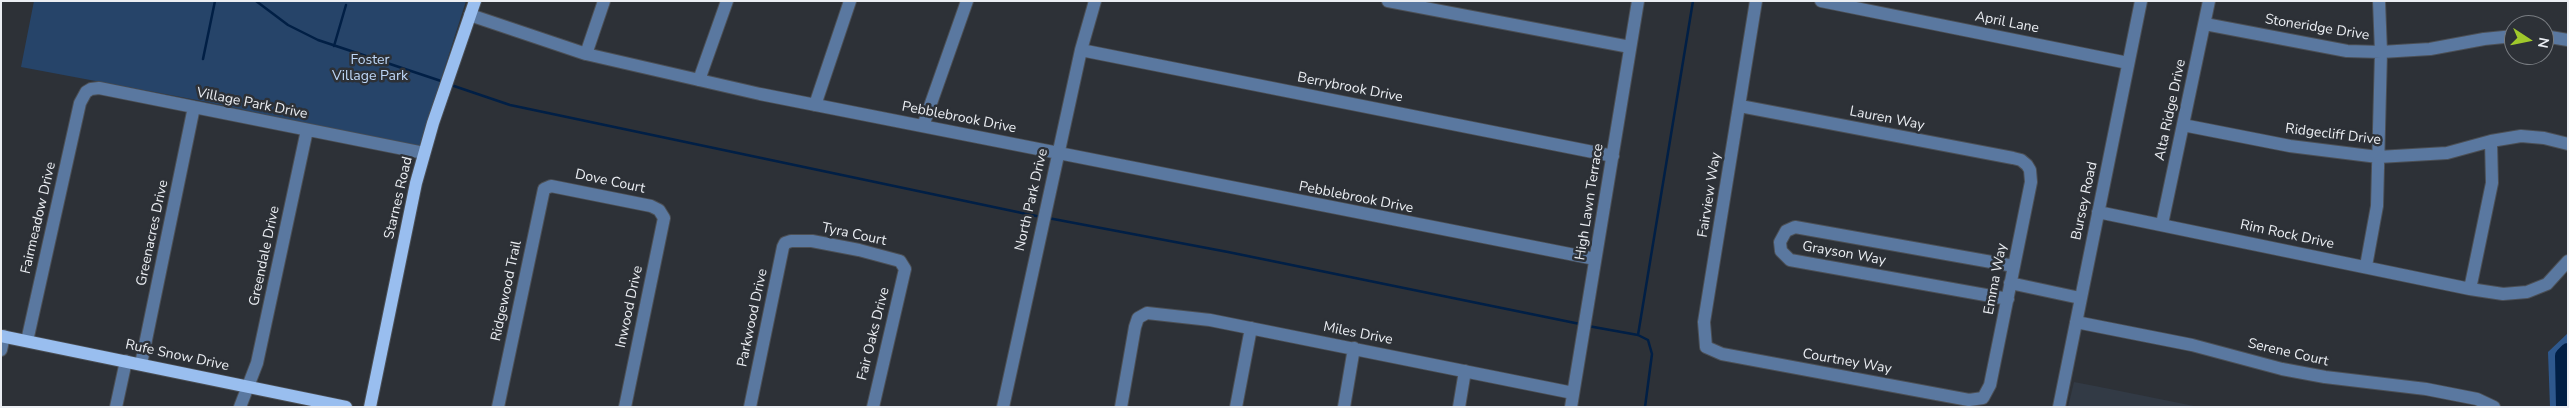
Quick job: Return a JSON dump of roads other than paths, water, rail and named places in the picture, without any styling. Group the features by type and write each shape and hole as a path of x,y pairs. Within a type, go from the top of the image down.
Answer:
{"main road":[{"name":"Starnes Road","path":"370,407 424,153 475,1"},
{"name":"Rufe Snow Drive","path":"3,336 346,407"}],"street":[{"path":"586,54 604,1"},
{"path":"699,80 726,1"},
{"path":"815,105 850,1"},
{"path":"923,126 967,1"},
{"name":"North Park Drive","path":"1002,407 1081,50 1095,1"},
{"path":"1388,1 1630,47"},
{"name":"High Lawn Terrace","path":"1570,407 1638,1"},
{"name":"Fairview Way","path":"1706,347 1704,322 1756,1"},
{"name":"April Lane","path":"1821,1 2128,63"},
{"name":"Bursey Road","path":"2059,407 2141,1"},
{"name":"Alta Ridge Drive","path":"2162,224 2209,1"},
{"path":"2366,266 2377,206 2381,52 2379,1"},
{"name":"Pebblebrook Drive","path":"470,14 586,54 699,80 815,105 1595,259"},
{"name":"Stoneridge Drive","path":"2204,24 2348,50 2381,52 2430,49 2504,37"},
{"path":"2554,38 2568,40"},
{"name":"Berrybrook Drive","path":"1081,50 1612,156"},
{"name":"Village Park Drive","path":"80,103 86,92 99,88 424,153"},
{"name":"Fairmeadow Drive","path":"27,341 80,103"},
{"name":"Lauren Way","path":"1740,106 2014,158 2021,160 2027,165"},
{"name":"Greenacres Drive","path":"141,364 194,107"},
{"name":"Ridgecliff Drive","path":"2183,125 2290,146 2378,156 2446,153 2491,141 2516,137 2537,137 2568,144"},
{"name":"Greendale Drive","path":"240,407 257,363 307,130"},
{"path":"2470,290 2492,183 2491,141"},
{"name":"Emma Way","path":"1983,398 1990,385 2031,182 2030,170 2027,165"},
{"name":"Dove Court","path":"550,186 651,206 662,213"},
{"name":"Ridgewood Trail","path":"498,407 544,189 550,186"},
{"name":"Rim Rock Drive","path":"2098,212 2366,266 2470,290 2502,294 2527,292 2547,284 2568,262"},
{"name":"Inwood Drive","path":"624,407 664,218 662,213"},
{"name":"Grayson Way","path":"2008,299 1790,260 1781,251 1780,242 1786,231 1795,226 2014,266"},
{"name":"Tyra Court","path":"791,241 812,241 859,250 900,261 905,270"},
{"name":"Parkwood Drive","path":"750,407 783,247 791,241"},
{"name":"Fair Oaks Drive","path":"873,407 905,270"},
{"path":"2010,283 2080,298"},
{"name":"Miles Drive","path":"1121,407 1138,318 1147,313 1158,313 1251,328 1573,393"},
{"name":"Serene Court","path":"2076,322 2192,344 2282,369 2325,377 2426,389 2477,399 2494,407"},
{"path":"1236,407 1251,328"},
{"path":"1,350 3,336"},
{"name":"Courtney Way","path":"1706,347 1722,354 1969,400 1983,398"},
{"path":"1344,407 1354,348"},
{"path":"116,407 126,361"},
{"path":"1459,407 1465,371"}],"waterway":[{"path":"203,59 215,1"},
{"path":"256,1 288,25 318,40 444,82"},
{"path":"1638,335 1693,1"},
{"path":"334,46 346,5"},
{"path":"451,85 510,105 1041,217"},
{"path":"1048,218 1228,252 1580,324"},
{"path":"1588,326 1638,335 1648,340 1652,354 1645,407"},
{"path":"2564,407 2563,356 2568,351"}],"park label":[{"name":"Foster Village Park","path":"370,69"}]}
